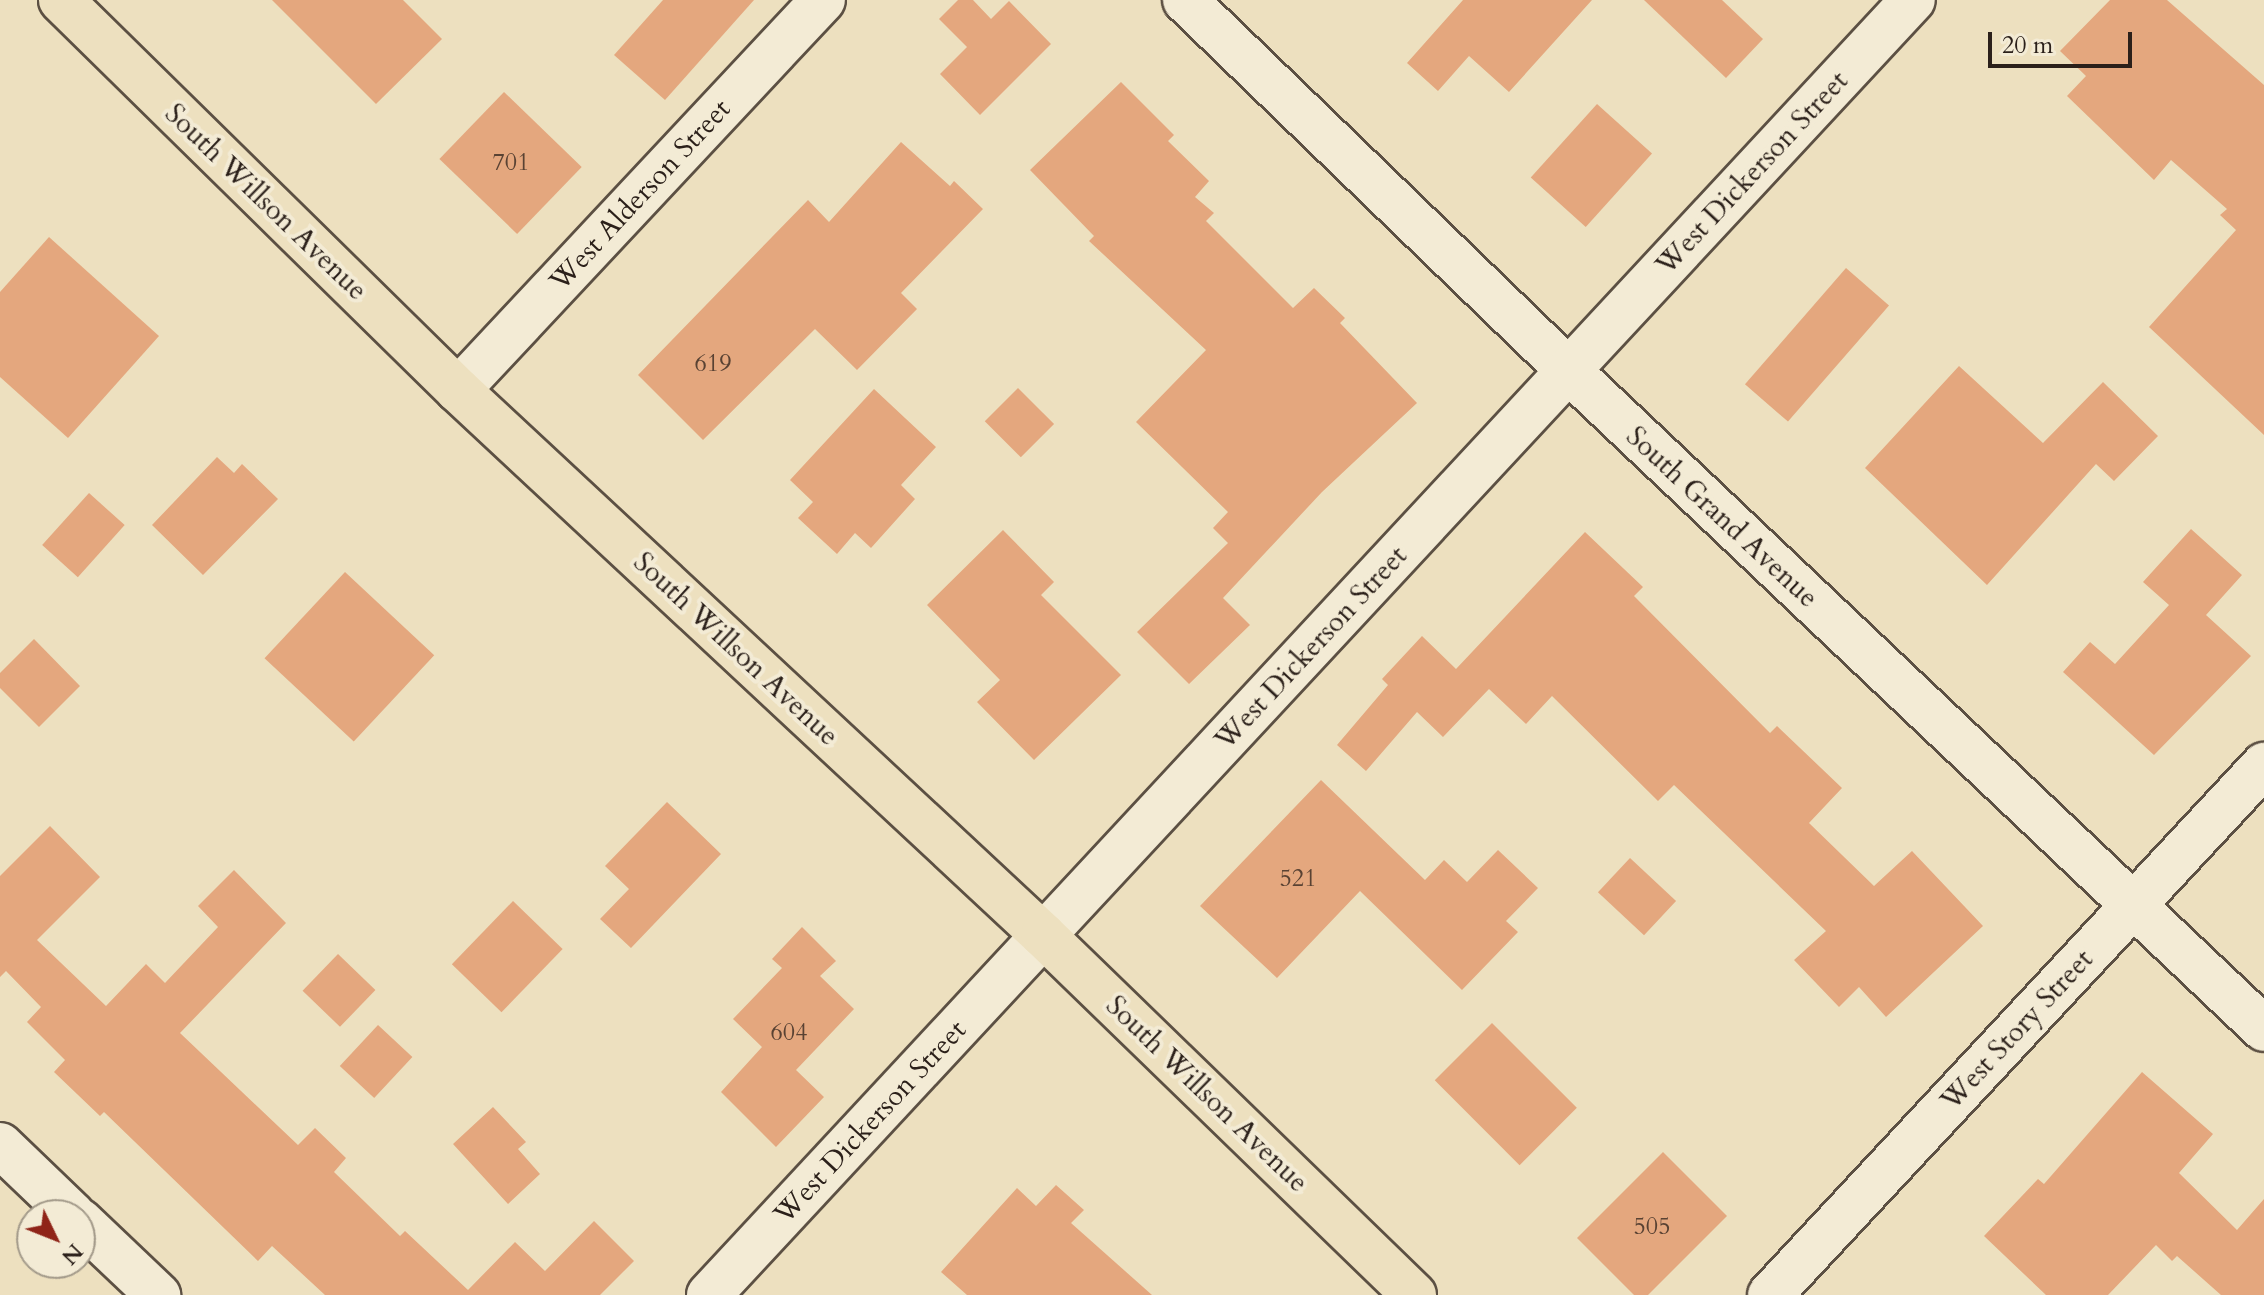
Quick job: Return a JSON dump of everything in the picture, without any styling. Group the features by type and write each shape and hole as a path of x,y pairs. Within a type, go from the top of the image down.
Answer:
{"main road":[{"name":"South Willson Avenue","path":"61,0 458,390 1043,935 1414,1295"}],"street":[{"name":"West Alderson Street","path":"458,390 823,0"},
{"name":"South Grand Avenue","path":"1185,0 1569,371 2264,1029"},
{"name":"West Dickerson Street","path":"709,1295 1913,0"},
{"name":"West Story Street","path":"1770,1295 2264,765"},
{"path":"0,1145 56,1199"},
{"path":"96,1236 158,1295"}],"building":[{"path":"272,0 403,0 442,39 376,104"},
{"path":"663,0 754,0 665,100 614,55"},
{"path":"958,0 973,0 991,19 1009,1 1051,44 980,115 940,74 967,47 939,19"},
{"path":"1463,0 1592,0 1509,92 1469,56 1438,91 1407,63"},
{"path":"1644,0 1722,0 1763,39 1726,78"},
{"path":"2110,0 2167,0 2264,85 2264,435 2149,327 2236,230 2220,215 2227,209 2171,160 2154,180 2067,96 2086,76 2060,51"},
{"path":"1121,82 1174,135 1168,141 1209,181 1195,197 1214,213 1206,221 1293,308 1314,288 1345,318 1340,323 1417,403 1322,492 1223,598 1250,625 1189,684 1137,632 1228,543 1213,528 1228,512 1136,422 1206,350 1089,241 1094,236 1030,170"},
{"path":"504,92 582,167 517,234 439,159"},
{"path":"1597,104 1652,154 1586,227 1531,178"},
{"path":"901,142 950,186 954,181 983,209 901,293 917,309 857,370 815,329 703,440 638,375 808,200 829,222"},
{"path":"49,237 159,336 68,438 0,377 0,292"},
{"path":"1846,268 1889,305 1788,422 1745,384"},
{"path":"1959,366 2043,443 2103,382 2158,436 2114,481 2096,464 1987,585 1865,468"},
{"path":"1018,388 1054,424 1021,457 985,421"},
{"path":"874,389 936,447 901,485 915,499 871,548 855,533 837,554 798,518 813,502 790,480"},
{"path":"217,457 234,473 242,464 278,499 203,575 152,525"},
{"path":"89,493 125,525 78,577 42,545"},
{"path":"2191,529 2242,575 2206,615 2251,656 2154,755 2063,672 2090,642 2115,664 2169,605 2143,582"},
{"path":"1003,530 1054,582 1041,595 1121,675 1034,760 977,702 1000,680 927,605"},
{"path":"1585,532 1643,587 1634,596 1770,733 1777,726 1842,788 1809,823 1874,886 1912,851 1983,926 1886,1017 1859,987 1839,1007 1794,960 1826,931 1674,785 1658,801 1552,696 1526,724 1489,689 1443,737 1417,712 1366,771 1337,745 1388,685 1382,679 1422,636 1456,669"},
{"path":"345,572 434,655 354,742 265,658"},
{"path":"34,639 80,686 39,727 0,688 0,673"},
{"path":"1321,780 1425,880 1444,860 1467,882 1498,850 1538,888 1506,921 1518,932 1462,990 1360,891 1277,978 1200,906"},
{"path":"667,802 721,854 631,948 600,919 629,889 605,866"},
{"path":"50,826 100,877 37,940 106,1006 146,964 165,983 218,927 198,906 234,870 286,923 180,1033 298,1145 315,1128 346,1158 334,1172 400,1236 405,1231 468,1290 515,1242 545,1271 594,1221 634,1261 600,1295 325,1295 272,1246 258,1261 104,1112 100,1116 54,1072 65,1060 27,1022 41,1007 6,971 0,977 0,876"},
{"path":"1630,858 1676,901 1644,935 1598,892"},
{"path":"513,901 563,949 502,1012 452,964"},
{"path":"802,927 836,961 820,976 854,1009 796,1070 824,1097 776,1147 721,1092 762,1047 733,1019 782,968 772,959"},
{"path":"338,954 375,990 340,1027 303,991"},
{"path":"1492,1023 1577,1108 1520,1165 1435,1080"},
{"path":"378,1025 412,1057 374,1098 340,1066"},
{"path":"2142,1072 2213,1134 2179,1173 2237,1230 2264,1199 2264,1295 2221,1295 2177,1256 2172,1261 2156,1245 2108,1295 2046,1295 1984,1236 2038,1179 2044,1184"},
{"path":"493,1107 526,1142 518,1149 540,1174 508,1204 453,1144"},
{"path":"1663,1152 1727,1216 1648,1295 1634,1295 1577,1238"},
{"path":"1056,1185 1084,1210 1071,1223 1152,1295 967,1295 941,1272 1017,1188 1036,1206"}]}
